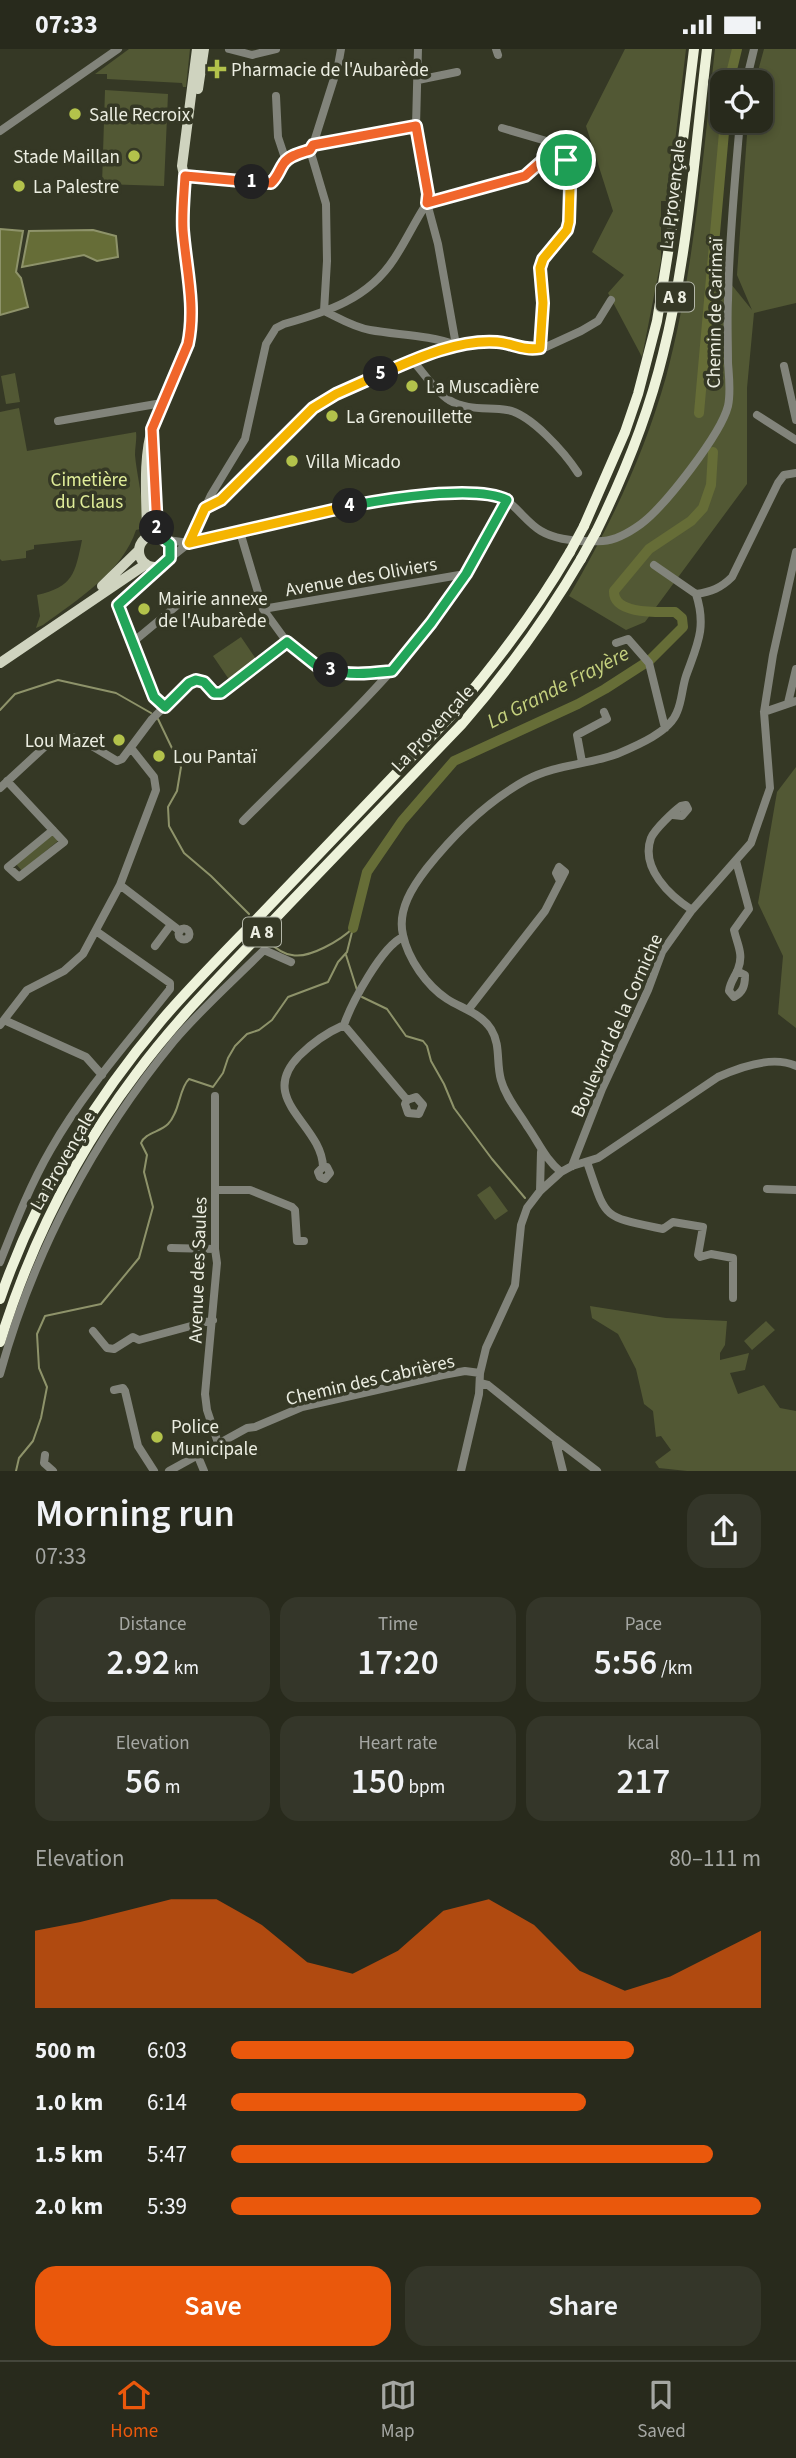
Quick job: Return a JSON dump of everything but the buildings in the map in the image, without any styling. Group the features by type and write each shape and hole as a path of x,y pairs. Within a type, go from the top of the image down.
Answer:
{"highway":[{"name":"La Provençale","path":"0,1299 22,1243 57,1172 118,1075 183,997 449,718 481,681 526,623 570,552 625,432 657,321 673,222 694,49"},
{"name":"La Provençale","path":"0,1342 22,1277 62,1191 101,1123 137,1072 186,1013 491,691 534,635 596,532 641,427 668,333 684,242 707,49"}],"main road":[{"path":"148,537 146,453 152,429 188,344 191,329 192,314 183,226 185,176 182,166 197,49"},
{"path":"185,176 189,168 204,49"},
{"path":"0,663 146,564 158,567 170,558 171,549 156,525 152,429"},
{"path":"82,605 139,550 143,541 148,537 163,538"},
{"path":"139,550 146,564"}],"street":[{"path":"0,131 118,49"},
{"path":"236,50 251,55 276,49"},
{"path":"324,311 326,204 312,148 341,49"},
{"path":"418,49 416,126 428,194 427,203 438,244 456,345"},
{"path":"749,70 754,49"},
{"path":"418,80 457,72"},
{"path":"276,96 278,137 286,161"},
{"path":"185,176 271,183 291,156 312,148 416,126"},
{"path":"502,128 560,145 565,154 570,188 569,222 567,230 543,259 540,268 543,303 540,348"},
{"name":"Chemin de Carimaï","path":"507,500 535,526 551,535 584,541 615,538 652,515 720,425 727,408 729,391 728,297 739,133"},
{"path":"170,558 189,543 211,495 245,439 266,344 276,328 336,308 360,295 384,274 427,203 525,176 560,145"},
{"path":"205,508 221,500 313,408 336,394 412,360 456,345 497,342 524,349 540,348 582,331 598,321 611,300"},
{"path":"324,311 368,330 456,345"},
{"path":"412,360 450,400 467,407 510,410 535,424 567,457 578,473"},
{"path":"784,366 796,420"},
{"path":"58,421 162,403"},
{"path":"757,415 796,440"},
{"path":"696,594 717,589 732,577 778,483 784,475 796,473"},
{"path":"163,538 189,543 395,498 483,493 507,500 466,574 392,671 243,821"},
{"path":"240,532 263,609 287,642 317,666 339,673 392,671"},
{"name":"Boulevard de la Corniche","path":"572,1166 602,1089 648,990 662,952 692,910 751,843 770,788 764,712 789,574 796,552"},
{"path":"561,1172 541,1152 506,1095 500,1077 496,1039 489,1025 432,987 419,970 403,937 401,919 417,881 437,855 477,815 507,791 554,768 616,754 665,728 677,713 685,679 700,640 702,619 696,594 654,565"},
{"path":"158,567 118,605 154,697 165,707"},
{"name":"Avenue des Oliviers","path":"263,609 466,574"},
{"path":"133,642 186,598"},
{"path":"616,643 628,639 647,661 665,728"},
{"path":"0,788 52,740 69,736 82,740 117,761 131,748 155,716 189,683 196,680 204,682 214,693 221,693 287,642"},
{"path":"764,712 792,702 796,669"},
{"path":"582,761 577,735 607,719 604,712"},
{"path":"102,1075 86,1056 2,1023 27,990 64,971 83,954 120,885 156,790 154,777 131,748"},
{"path":"7,781 53,830 64,842 19,877 8,867 53,830"},
{"path":"673,815 658,827 652,836 649,853 655,874 666,890 692,910"},
{"path":"736,861 749,909 734,930 740,943 741,955 737,971"},
{"path":"468,1010 538,921 560,881"},
{"path":"120,885 170,926 180,931"},
{"path":"155,946 170,926"},
{"path":"0,1262 27,1194 49,1151 102,1075 170,989 170,983 96,931"},
{"path":"323,1167 323,1156 315,1138 301,1122 284,1092 284,1079 290,1066 315,1041 344,1025 349,1011 382,959 396,940 403,937"},
{"path":"0,1374 35,1272 48,1243 88,1166 117,1118 183,1031 264,950 291,962"},
{"path":"344,1025 407,1100"},
{"name":"Chemin des Cabrières","path":"169,1471 247,1428 302,1407 465,1371 480,1378 486,1348 515,1285 523,1214 540,1191 561,1172 598,1158 718,1077 735,1070 771,1062 787,1061 796,1066"},
{"name":"Avenue des Saules","path":"215,1096 217,1263 205,1394 207,1410 218,1443"},
{"path":"540,1191 541,1152"},
{"path":"587,1161 602,1204 620,1220 663,1229 673,1222 703,1227 698,1255 703,1258 711,1254 733,1258 733,1298"},
{"path":"767,1189 796,1190"},
{"path":"216,1190 250,1190 292,1207 295,1210 297,1241 304,1241"},
{"path":"171,1248 215,1249"},
{"path":"93,1331 107,1348 114,1349 133,1337 139,1339 213,1320"},
{"path":"461,1471 480,1378 597,1471"},
{"path":"114,1390 123,1388 125,1391 138,1446 154,1471"},
{"path":"555,1439 563,1471"},
{"path":"197,1454 204,1471"},
{"path":"45,1455 44,1463 52,1471"}],"green space":[{"path":"129,49 190,49 186,87 183,87 182,83 107,79 107,74 95,74"},
{"path":"625,49 686,49 668,201 661,201 661,260 642,357 608,293 624,275 592,252 613,211 586,126"},
{"path":"715,49 735,49 730,70 713,70"},
{"path":"764,49 796,49 796,303 754,313 747,388 747,484 645,622 626,630 569,596 625,489 657,406 684,297 710,96 710,133 721,133 710,258 752,310 737,275 747,133 773,133 773,70 758,70"},
{"name":"Stade Maillan","path":"105,90 168,94 164,186 102,184"},
{"path":"15,373 20,402 6,404 1,376"},
{"name":"Cimetière du Claus","path":"19,408 27,451 136,432 135,455 142,501 140,529 136,530 121,559 84,595 36,628 40,616 37,595 58,588 70,577 82,540 34,545 34,549 26,551 26,558 0,559 0,412"},
{"path":"241,637 258,662 233,680 228,678 213,656"},
{"path":"796,767 796,1028 778,1014 783,956 758,903 777,792"},
{"path":"53,833 59,840 22,871 16,864"},
{"path":"490,1186 508,1211 495,1220 477,1195"},
{"path":"590,1306 666,1318 727,1321 725,1345 720,1353 720,1360 749,1353 745,1370 730,1373 738,1394 764,1385 780,1408 796,1411 796,1471 687,1471 659,1468 655,1462 671,1450 661,1436 656,1437 653,1411 644,1404 636,1369 618,1334 592,1318"},
{"path":"766,1321 775,1330 752,1350 744,1341"}],"shaded area":[{"path":"0,229 23,231 16,272 21,278 28,307 0,315"},
{"path":"93,230 116,236 118,257 97,261 84,255 22,267 29,231"}],"waterway":[{"name":"La Grande Frayère","path":"732,70 737,49"},
{"name":"La Grande Frayère","path":"699,413 724,133"},
{"name":"La Grande Frayère","path":"353,928 367,872 402,821 454,761 605,689 650,660 683,627 682,618 675,612 648,612 629,608 616,599 614,591 649,549 691,521 703,508 711,485 713,452"},
{"path":"0,710 15,694 58,680 116,693 151,713"},
{"path":"158,719 181,767 177,791 168,807 169,826 184,853 249,914"},
{"path":"268,941 282,952 307,954 341,938 353,928"},
{"path":"16,1471 19,1458 33,1441 47,1387 39,1368 37,1334 45,1316 101,1304 139,1258 153,1207 144,1172 147,1155 141,1143 172,1119 189,1079 213,1087 223,1073 235,1046 247,1034 259,1030 272,1020 288,997 328,982 338,962 347,952 353,928"},
{"path":"346,955 357,990"},
{"path":"362,997 387,1009 406,1036 423,1041 454,1108 525,1198"}],"place":[{"name":"Pharmacie de l'Aubarède","path":"217,69"},
{"name":"Salle Recroix","path":"75,114"},
{"name":"Stade Maillan","path":"134,156"},
{"name":"La Palestre","path":"19,186"},
{"name":"La Muscadière","path":"412,386"},
{"name":"La Grenouillette","path":"332,416"},
{"name":"Villa Micado","path":"292,461"},
{"name":"Mairie annexe de l'Aubarède","path":"144,609"},
{"name":"Lou Mazet","path":"119,740"},
{"name":"Lou Pantaï","path":"159,756"},
{"name":"Police Municipale","path":"157,1437"}],"route":[{"path":"416,126 428,194 427,203 525,176 560,145 566,160 570,188 569,222 567,230 543,259 540,268 543,318 540,348 524,349 497,342 456,345 412,360 336,394 313,408 221,500 205,508 189,543 395,498 483,493 507,500 466,574 431,623 392,671 339,673 317,666 287,642 221,693 214,693 204,682 196,680 189,683 165,707 154,697 118,605 158,567 165,564 171,554 170,544 160,536 156,525 152,429 188,344 191,329 192,314 183,226 185,176 271,183 291,156 310,150 313,145 416,126"}]}
